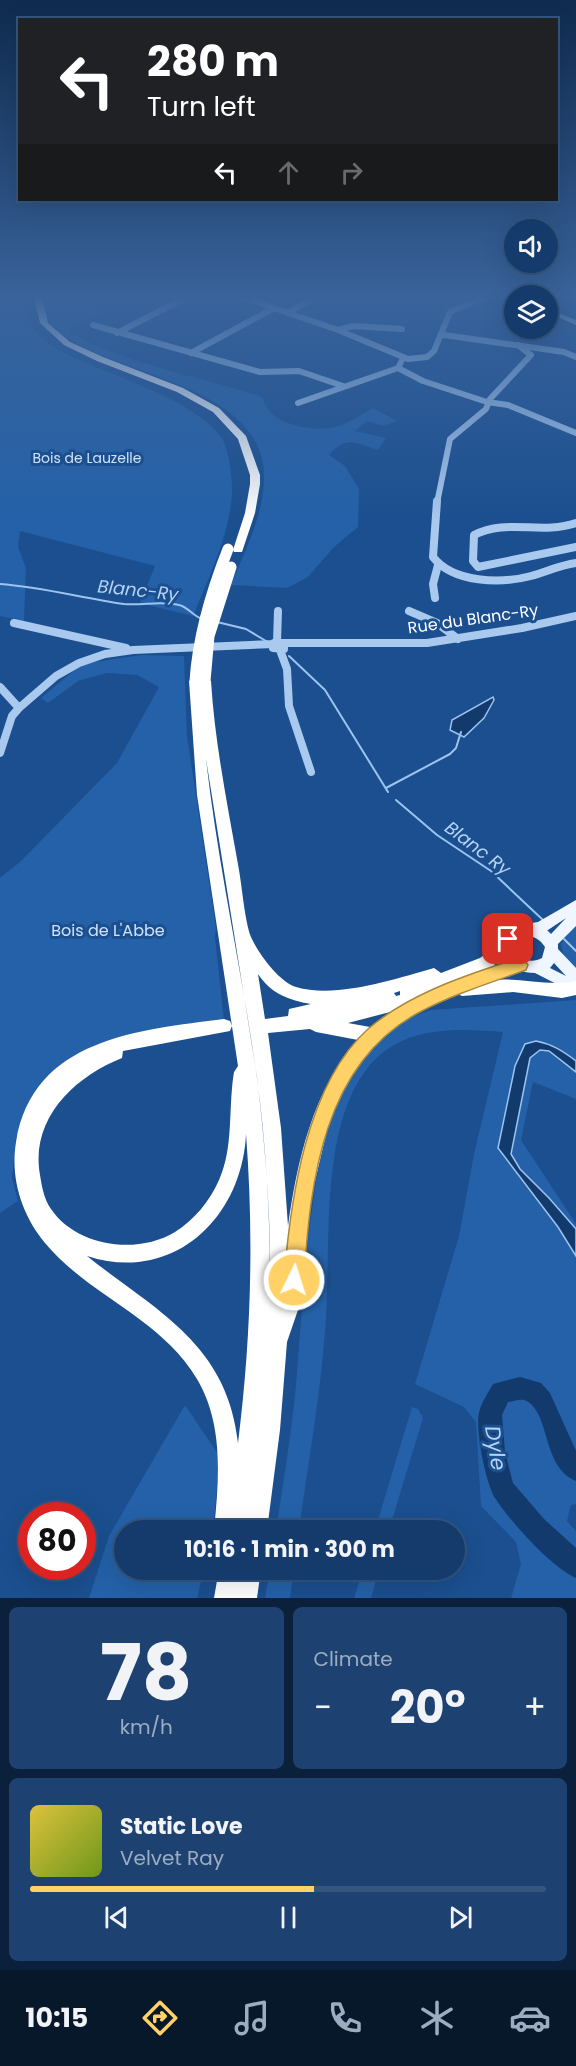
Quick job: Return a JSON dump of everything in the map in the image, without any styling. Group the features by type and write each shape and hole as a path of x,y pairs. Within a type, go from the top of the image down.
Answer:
{"highway":[{"path":"118,372 194,402 221,421 238,444 245,465 246,478 233,550 214,615 200,681 200,770 245,1058 255,1132 261,1211 260,1336 248,1458 238,1520"},
{"path":"135,372 200,399 227,418 241,434 252,456 255,478 250,511 233,550"},
{"path":"200,681 273,1130 278,1213 279,1339 268,1460 258,1520"},
{"path":"242,938 252,947 261,965 279,987 310,997 328,997 399,985 448,972 463,972"},
{"path":"507,945 485,963 411,992 265,1023 340,1018 450,989 520,965"},
{"path":"279,1339 289,1314 298,1225 306,1174 315,1141 336,1087 351,1062 373,1035 412,1007 450,989 513,985 562,991 576,988"},
{"path":"297,1022 373,1035"},
{"path":"226,1520 229,1440 224,1417 210,1382 192,1355 173,1333 148,1312 71,1260 49,1241 34,1220 24,1200 18,1176 18,1154 33,1108 49,1086 69,1066 91,1052 116,1043 224,1029 157,1042 109,1055 89,1064 71,1077 51,1098 33,1136 29,1160 30,1183 36,1202 48,1221 66,1239 91,1251 119,1255 146,1253 173,1244 195,1228 217,1203 229,1180 240,1125 239,1086 245,1058"},
{"path":"225,1580 225,1598"},
{"path":"225,1598 228,1580"},
{"path":"246,1598 248,1580"}],"main road":[{"path":"576,905 543,926 532,930 519,930 512,934 507,945 513,960 520,965 538,968 576,988"},
{"path":"538,968 548,962 551,947 576,917"},
{"path":"532,930 539,933 576,977"}],"street":[{"path":"258,372 277,372"},
{"path":"301,372 344,387"},
{"path":"298,403 388,372"},
{"path":"405,372 423,381 490,402 508,405 576,433"},
{"path":"515,372 490,399 486,409 453,435 449,441 447,460 438,493 433,557 437,564 467,576 501,580 530,577 559,565 576,563"},
{"path":"478,567 473,561 472,543 474,535 482,530 502,526 555,529 576,523"},
{"path":"437,564 468,571 576,547"},
{"path":"435,598 433,584 437,564"},
{"path":"278,611 279,646 287,669 289,706 311,772"},
{"path":"409,611 437,623 458,639"},
{"name":"Rue du Blanc-Ry","path":"0,753 12,716 19,708 56,676 70,667 98,656 133,650 301,644 423,644 542,625 576,616"},
{"name":"Rue du Blanc-Ry","path":"14,623 133,650"},
{"path":"0,687 19,708"}],"green space":[{"name":"Bois de Lauzelle","path":"0,372 107,372 174,401 209,424 221,437 226,448 231,473 230,510 217,556 193,616 140,603 155,566 20,531 18,547 26,568 24,621 0,616"},
{"path":"144,372 173,372 254,394 263,398 273,415 303,427 340,426 373,408 397,421 383,426 367,421 355,431 386,438 378,450 352,442 341,445 329,455 345,466 359,489 358,527 334,547 308,577 287,588 231,585 253,532 261,505 264,477 254,440 229,412 192,391"},
{"name":"Bois de L'Abbe","path":"141,655 184,656 187,736 216,928 215,938 224,1021 115,1040 32,1102 16,1138 12,1178 18,1201 0,1213 0,878 20,862 117,763 159,687 137,675 107,673 78,681 48,703 41,698 82,664"},
{"path":"576,927 576,971 564,957 561,944 569,932"},
{"path":"576,1000 576,1099 533,1082 521,1140 576,1224 576,1504 571,1505 567,1521 576,1531 576,1598 511,1598 521,1564 516,1542 481,1506 476,1422 464,1407 415,1384 459,1236 474,1154 503,1032 447,1030 411,1037 380,1055 366,1070 351,1096 340,1127 334,1161 330,1196 323,1357 300,1520 278,1520 293,1412 314,1195 326,1137 346,1084 360,1060 379,1039 402,1023 431,1010"},
{"path":"185,1405 220,1457 214,1520 118,1520"},
{"path":"412,1407 418,1409 423,1418 392,1520 378,1520"},
{"path":"114,1527 114,1580 201,1580 197,1598 89,1598 109,1536"},
{"path":"268,1580 292,1580 290,1598 265,1598"},
{"path":"360,1580 376,1580 371,1598 354,1598"}],"shaded area":[{"path":"493,697 494,700 484,718 464,737 450,730 452,720"},
{"path":"536,1041 567,1054 576,1061 576,1072 549,1051 540,1050 530,1058 511,1154 520,1169 576,1229 576,1256 558,1227 498,1148 515,1066 525,1044"}],"waterway":[{"name":"Blanc-Ry","path":"0,584 124,604 172,604 182,606 202,619"},
{"name":"Blanc-Ry","path":"217,622 246,629 266,641"},
{"name":"Blanc-Ry","path":"289,656 325,690 388,792"},
{"path":"386,788 450,754 456,748 461,732"},
{"name":"Blanc Ry","path":"396,800 437,835 491,871 543,920"},
{"name":"Blanc Ry","path":"564,939 576,951"},
{"name":"Dyle","path":"576,1469 567,1458 542,1401 533,1392 520,1388 501,1392 490,1414 493,1452 503,1489 535,1528 576,1565"}],"route":[{"path":"294,1280 298,1225 306,1174 324,1115 336,1087 351,1062 373,1035 412,1007 477,978 520,965 508,953 508,939"}]}
